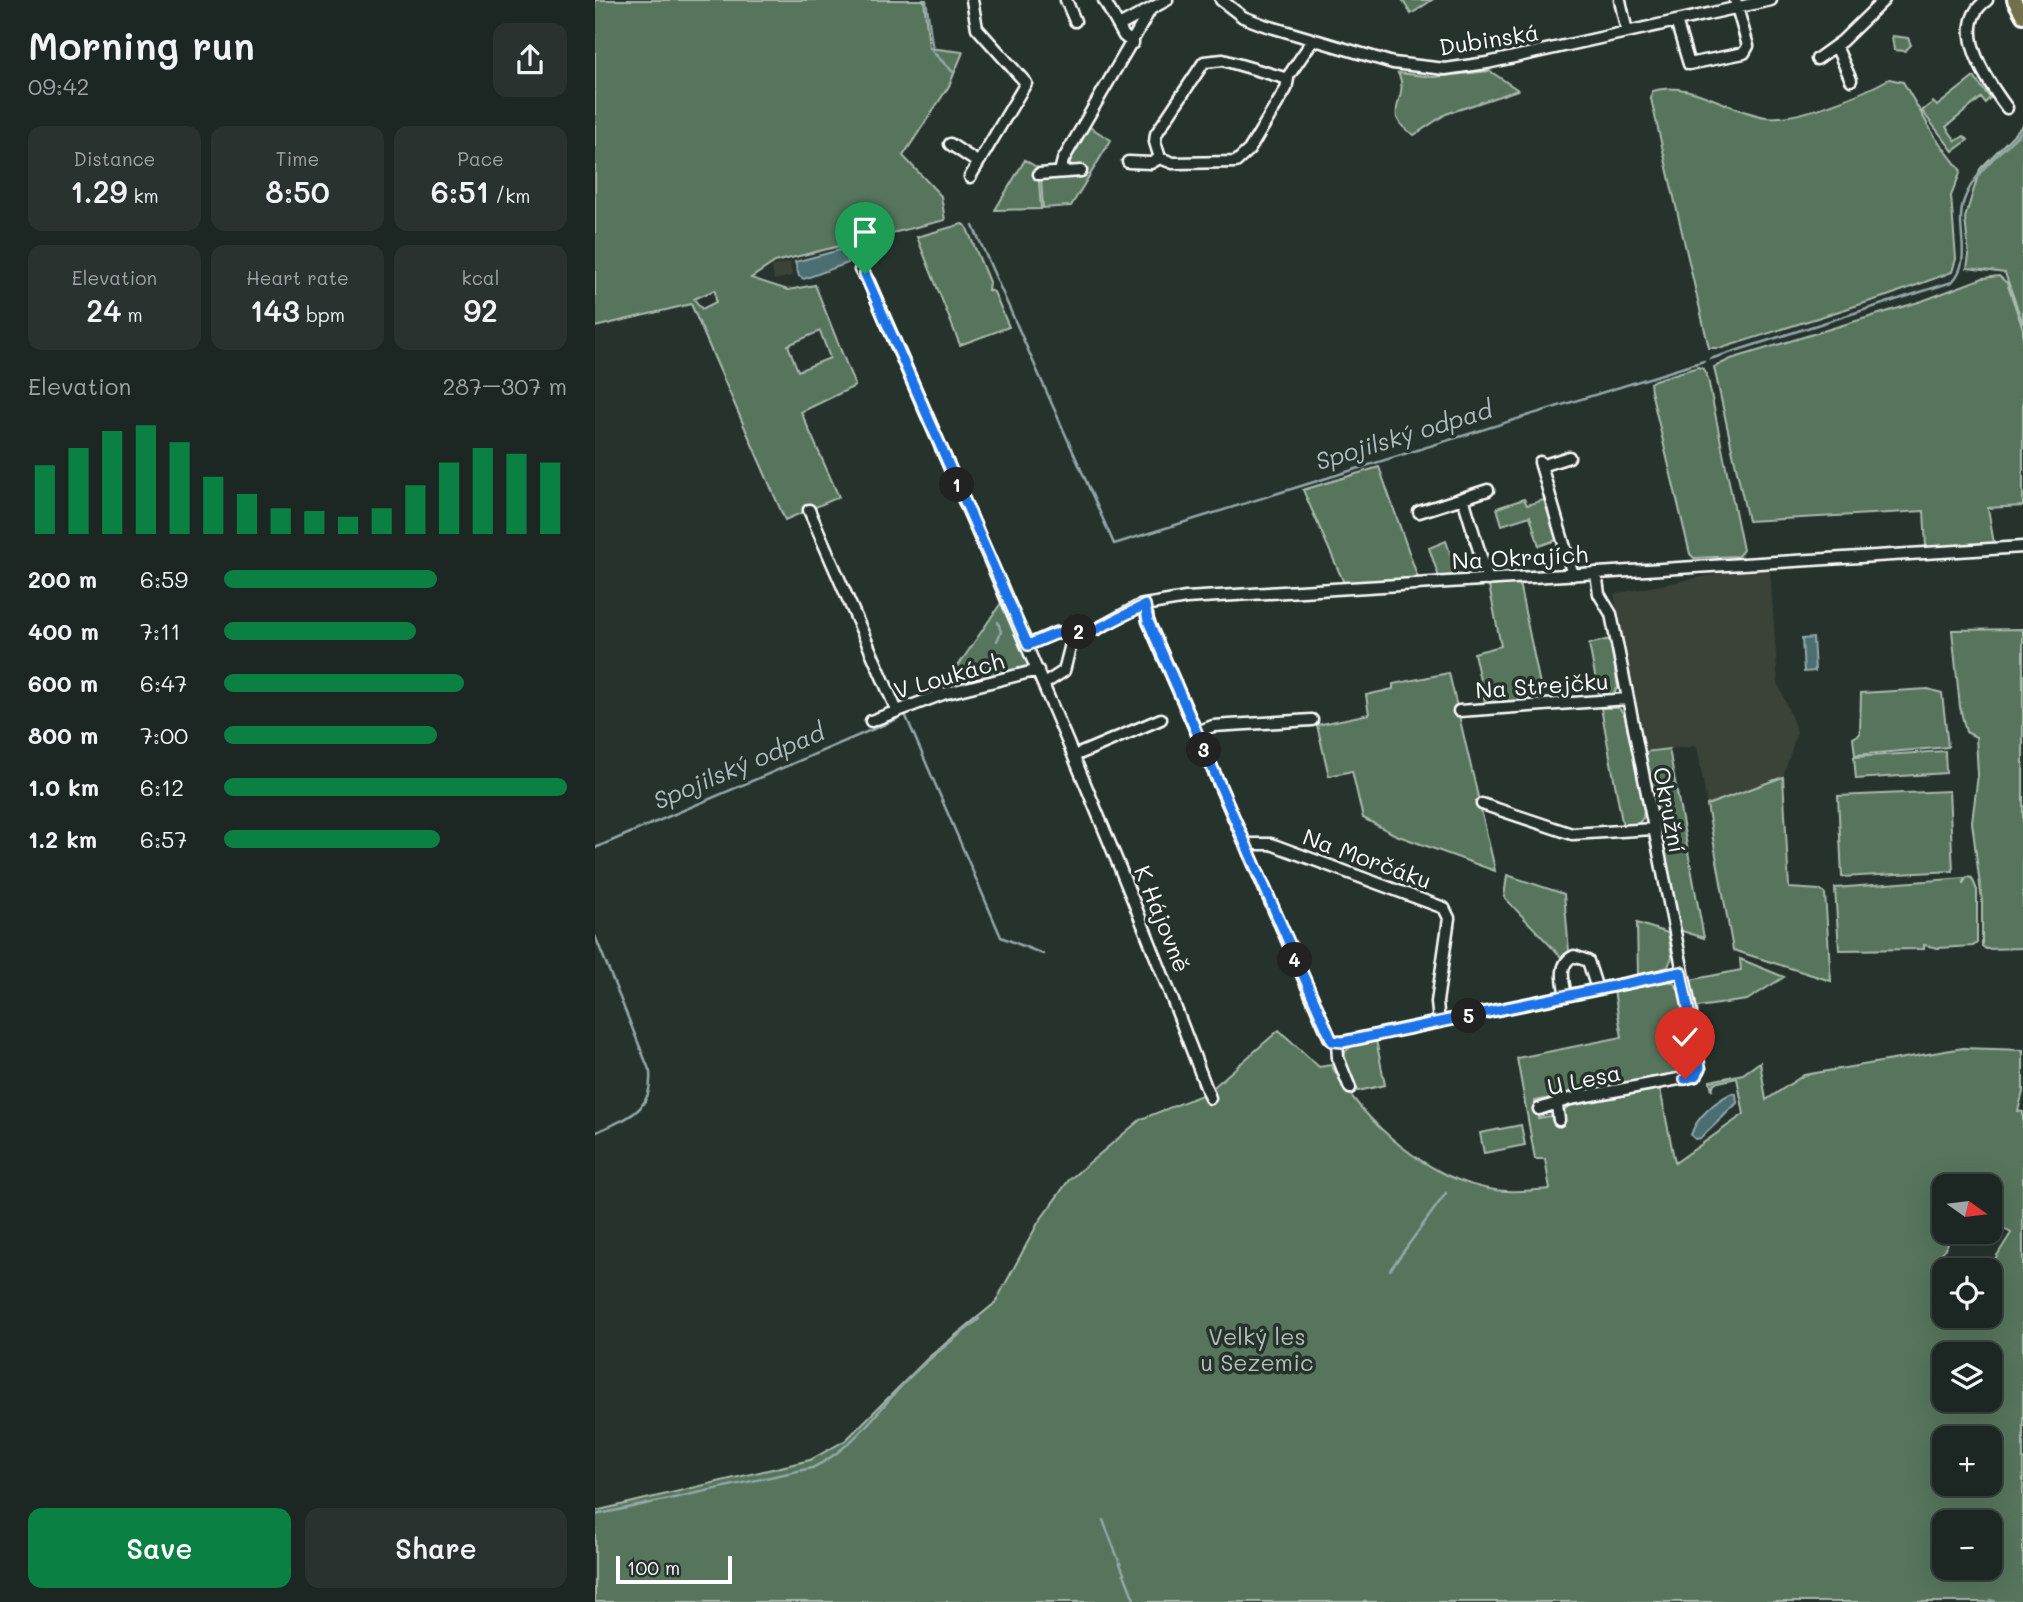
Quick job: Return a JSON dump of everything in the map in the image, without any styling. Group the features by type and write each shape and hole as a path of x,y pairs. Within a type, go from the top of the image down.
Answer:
{"main road":[{"path":"2014,0 2023,16"}],"street":[{"path":"970,177 1026,83 977,29 972,0"},
{"path":"1066,0 1075,20"},
{"path":"1104,0 1119,26 1133,43"},
{"path":"1119,26 1167,0"},
{"name":"Dubinská","path":"1221,0 1253,21 1313,40 1393,63 1445,69 1487,64 1676,22 1737,4 1771,0"},
{"path":"1619,0 1627,32"},
{"path":"1817,59 1836,46 1880,7 1884,0"},
{"path":"1987,0 1973,15 1970,37 2007,108"},
{"path":"1676,22 1686,62 1704,62 1747,51 1737,4"},
{"path":"1060,172 1063,160 1133,43 1150,9"},
{"path":"1287,78 1223,60 1204,62 1156,134 1155,147 1160,158 1173,163 1229,164 1238,161 1286,89 1287,78 1313,40"},
{"path":"1836,46 1851,80"},
{"path":"950,144 977,162"},
{"path":"1128,162 1151,163 1160,158"},
{"path":"1039,174 1081,171"},
{"name":"K Hájovně","path":"860,270 869,282 1028,645 1159,958 1210,1098"},
{"path":"1569,457 1541,464 1573,575"},
{"path":"1419,512 1488,490"},
{"path":"1462,498 1488,580"},
{"path":"809,510 897,711"},
{"name":"Na Okrajích","path":"1028,645 1055,634 1102,627 1145,605 1186,598 2023,547"},
{"name":"Okružní","path":"1596,573 1599,594 1611,614 1681,972"},
{"path":"1145,605 1148,621 1329,1037 1337,1043 1681,972"},
{"path":"1044,684 1057,678 1067,666 1074,632"},
{"name":"V Loukách","path":"871,722 943,694 1038,670"},
{"name":"Na Strejčku","path":"1459,711 1628,699"},
{"path":"1074,756 1161,719"},
{"path":"1197,732 1213,726 1312,720"},
{"path":"1482,804 1572,834 1653,829"},
{"name":"Na Morčáku","path":"1245,844 1271,844 1444,908 1449,919 1437,1002 1439,1022"},
{"path":"1566,996 1564,965 1574,956 1588,961 1597,989"},
{"name":"U Lesa","path":"1539,1109 1570,1099 1646,1087 1698,1074 1700,1065 1681,972"},
{"path":"1337,1043 1338,1058 1350,1088"},
{"path":"1557,1105 1559,1120"}],"shaded area":[{"path":"790,262 792,276 774,280 772,266"},
{"path":"1770,570 1778,683 1797,732 1783,777 1707,805 1697,746 1644,752 1614,594 1722,573"}],"green space":[{"path":"595,0 924,0 929,48 963,52 949,86 903,156 941,196 945,220 775,262 751,278 788,290 815,285 855,386 801,412 839,497 785,520 691,304 595,327","holes":["715,290 716,302 702,309 694,299","820,331 830,358 798,371 788,345"]},
{"path":"1404,0 1432,0 1411,14 1403,1"},
{"path":"1892,36 1908,38 1911,45 1905,51 1894,50"},
{"path":"1490,71 1518,90 1446,114 1414,135 1398,120 1396,113 1401,82 1398,73 1434,77"},
{"path":"1974,77 1990,98 1985,103 1981,98 1946,127 1956,141 1964,136 1968,140 1953,151 1922,111 1933,102 1937,106"},
{"path":"1889,79 1903,82 1935,137 1961,171 1951,196 1956,259 1952,272 1890,295 1722,348 1709,348 1651,99 1652,91 1681,89 1752,114 1779,117 1829,105"},
{"path":"2023,125 2023,324 2005,273 1967,268 1969,256 1965,218 1980,169"},
{"path":"1088,126 1111,140 1071,206 1043,208 1041,178 1083,175 1083,166 1072,166 1068,159"},
{"path":"1025,160 1038,168 1041,209 995,210"},
{"path":"962,224 966,226 989,282 988,290 994,292 1009,327 960,345 917,237"},
{"path":"1999,276 2007,283 2023,329 2023,506 1988,508 1994,544 1926,547 1924,511 1748,521 1714,367 1731,359 1922,301 1983,278"},
{"path":"1698,367 1704,369 1708,379 1743,550 1738,556 1694,558 1690,554 1651,391 1650,383 1655,380"},
{"path":"1379,467 1418,578 1344,583 1303,490"},
{"path":"1524,499 1527,505 1547,499 1559,539 1539,546 1530,516 1502,525 1497,508"},
{"path":"1446,541 1458,576 1439,577 1429,548"},
{"path":"1519,583 1543,699 1485,703 1474,653 1501,646 1489,586"},
{"path":"1001,595 1030,666 1020,673 1015,671 960,686 959,682 964,680 958,666 1001,603 998,596"},
{"path":"2023,629 2023,948 1986,949 1982,946 1982,901 1972,822 1978,775 1976,737 1966,732 1960,707 1952,630"},
{"path":"1610,639 1618,688 1612,695 1599,696 1589,644"},
{"path":"1449,673 1495,871 1396,835 1363,818 1352,771 1329,776 1317,725 1369,714 1366,695 1393,689 1393,684"},
{"path":"1928,689 1942,693 1948,747 1855,755 1853,738 1860,734 1861,693"},
{"path":"1601,708 1619,708 1625,716 1644,809 1643,818 1638,824 1623,827"},
{"path":"1669,749 1704,938 1679,930 1644,752"},
{"path":"1945,751 1946,773 1856,779 1854,757"},
{"path":"1783,777 1789,888 1820,890 1825,894 1831,981 1733,950 1707,805"},
{"path":"1949,791 1953,871 1842,877 1838,796"},
{"path":"1507,875 1564,894 1569,951 1561,957 1504,897"},
{"path":"1967,877 1972,878 1977,890 1977,943 1973,946 1938,948 1924,945 1924,949 1839,950 1835,888 1964,878 1964,882"},
{"path":"1637,923 1668,933 1672,957 1668,967 1638,975"},
{"path":"1740,959 1784,977 1747,1000 1698,1007 1696,1011 1690,980 1741,970"},
{"name":"Velký les u Sezemic","path":"1665,981 1673,982 1679,990 1693,1065 1691,1070 1535,1101 1538,1118 1551,1116 1553,1122 1565,1120 1564,1110 1569,1106 1660,1089 1675,1163 1744,1114 1737,1078 1714,1083 1712,1090 1710,1081 1743,1074 1760,1062 1766,1100 1804,1075 1963,1048 2023,1050 2023,1092 2018,1111 2023,1112 2023,1602 595,1602 595,1511 810,1460 846,1440 929,1357 995,1303 1038,1223 1069,1180 1141,1119 1207,1093 1279,1030 1319,1067 1331,1065 1361,1108 1400,1146 1422,1161 1470,1184 1495,1190 1516,1191 1550,1189 1545,1159 1535,1159 1517,1058 1622,1037 1614,991","holes":["1932,1174 2002,1174 2002,1228 2011,1233 1995,1258 2002,1258 2002,1328 1932,1328 1932,1258 1946,1258 1941,1255 1948,1244 1932,1244"]},
{"path":"1376,1040 1385,1085 1358,1091 1344,1059 1345,1052 1352,1045"},
{"path":"1521,1125 1525,1145 1484,1153 1480,1133"}],"water":[{"path":"847,248 848,263 804,279 799,276 795,262"},
{"path":"1813,638 1815,671 1804,672 1802,639"},
{"path":"1732,1093 1736,1094 1737,1103 1701,1138 1695,1139 1691,1135 1702,1116"}],"waterway":[{"path":"926,0 933,52 953,72"},
{"name":"Spojilský odpad","path":"1710,359 1952,282 1962,263 1961,221 1964,200 1975,180 1990,162 2023,130"},
{"name":"Spojilský odpad","path":"973,226 1114,544 1704,361"},
{"path":"997,641 1001,632 998,622"},
{"path":"905,714 1001,937 1043,954"},
{"name":"Spojilský odpad","path":"595,848 897,719"},
{"name":"Spojilský odpad","path":"595,936 650,1072 647,1097 636,1112 595,1133"},
{"path":"1390,1270 1446,1193"},
{"path":"595,1515 812,1468 840,1451 916,1371 979,1319"},
{"path":"1103,1520 1135,1602"},
{"path":"1990,1600 1996,1602"}],"route":[{"path":"865,274 1028,645 1055,634 1097,629 1131,609 1145,605 1148,621 1332,1041 1343,1042 1681,972 1691,1012 1693,1044 1700,1067 1697,1075 1685,1079"}]}
